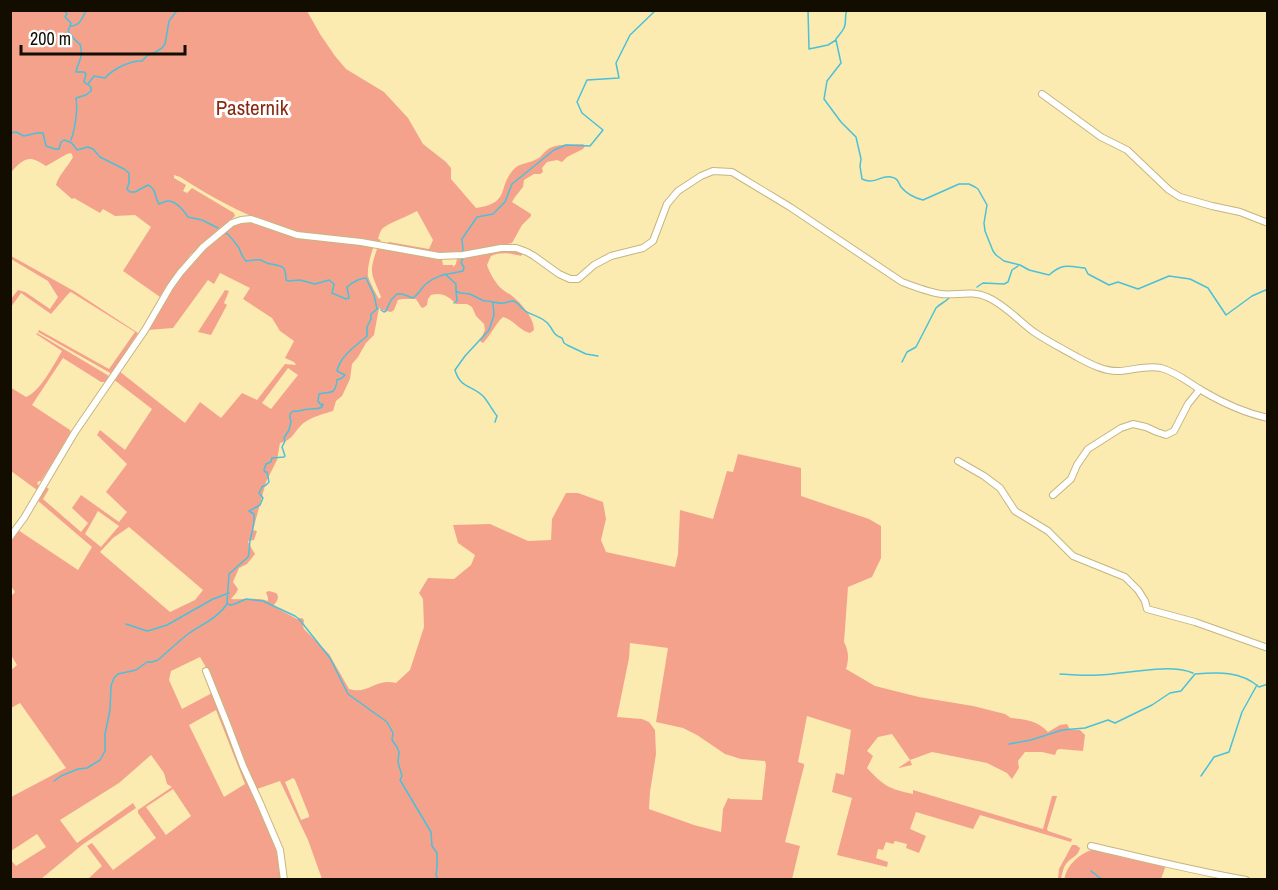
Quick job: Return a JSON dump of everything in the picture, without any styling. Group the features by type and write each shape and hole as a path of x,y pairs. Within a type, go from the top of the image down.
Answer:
{"street":[{"path":"1042,94 1101,138 1126,150 1169,190 1180,197 1240,212 1268,223"},
{"path":"10,537 31,507 75,432 145,330 180,273 203,247 227,226 246,219 256,220 297,235 360,242 429,255 454,256 501,248 516,248 534,256 559,274 570,279 578,279 594,265 611,256 642,248 653,241 667,204 678,191 701,176 714,171 732,172 790,207 902,282 942,294 983,295 1036,333 1078,357 1105,369 1118,371 1144,367 1161,368 1249,413 1268,418"},
{"path":"1053,495 1071,479 1088,449 1121,428 1133,424 1166,435 1174,431 1188,404 1200,389"},
{"path":"958,461 1000,488 1015,511 1048,531 1073,556 1125,577 1138,590 1147,609 1195,622 1268,648"},
{"path":"206,671 243,766 280,850 284,879"},
{"path":"1091,846 1173,866 1246,879"}],"green space":[{"name":"Pasternik","path":"11,10 307,11 320,34 346,69 384,92 408,118 423,144 451,168 451,179 476,208 487,206 499,198 509,175 517,166 537,159 555,146 583,144 585,146 562,162 557,160 547,162 542,168 543,172 524,180 523,187 512,202 531,216 522,225 512,243 446,254 387,244 389,242 429,249 433,240 417,211 384,227 378,243 327,237 280,227 250,216 174,175 174,178 186,185 183,191 187,193 192,188 234,213 235,216 191,254 160,297 123,271 151,227 135,215 115,216 103,209 100,213 72,199 56,185 73,157 71,153 46,166 35,160 27,159 11,172"},
{"path":"248,221 270,228 374,246 368,276 379,299 381,297 373,278 372,269 379,248 442,259 443,265 453,265 453,267 457,258 508,249 522,252 521,256 506,253 491,256 487,265 491,275 503,290 515,298 526,310 532,320 534,330 530,333 526,332 503,317 483,343 480,341 485,330 484,324 476,316 472,307 467,304 456,304 442,294 431,295 427,305 423,308 416,299 402,299 398,300 391,312 379,308 374,335 352,364 350,379 342,396 336,401 333,411 308,420 285,442 280,443 277,460 266,482 253,530 257,531 254,540 248,541 255,554 247,564 239,568 233,582 238,589 231,599 268,601 266,592 276,593 278,599 273,606 297,619 304,620 304,629 329,654 349,689 362,690 383,683 396,683 410,670 424,627 423,599 419,593 428,578 454,579 471,565 475,555 458,543 453,525 490,524 528,541 551,540 552,519 566,493 578,493 603,502 606,519 601,540 606,552 675,567 678,554 680,510 713,519 727,471 733,472 738,454 801,468 801,496 869,519 881,526 881,558 872,577 848,587 844,642 848,656 846,669 875,686 1005,714 1011,718 1036,723 1048,732 1067,724 1070,730 1080,730 1085,735 1083,751 1060,749 1055,755 1025,752 1018,761 1019,768 1012,779 1007,773 987,763 932,752 910,760 892,734 878,737 867,751 873,756 867,768 887,786 898,790 913,794 913,790 1043,829 1052,796 1057,796 1047,829 1072,839 1071,842 980,815 973,829 916,812 910,829 926,836 919,853 906,848 907,844 895,841 893,844 886,842 883,850 878,849 876,858 888,862 887,867 837,855 852,798 832,792 836,773 844,775 851,730 807,716 798,762 804,766 785,842 800,846 792,879 322,879 308,840 280,781 257,789 254,786 207,669 200,657 171,671 169,680 182,709 212,693 273,838 281,879 88,879 102,866 87,846 92,843 113,870 156,838 138,810 172,787 167,784 164,773 151,755 119,783 60,820 77,843 133,803 136,808 82,845 41,879 12,879 10,859 16,866 46,847 37,834 11,851 11,797 66,768 20,703 11,708 11,670 17,665 11,655 11,596 15,592 11,586 11,540 18,530 78,570 92,547 37,500 45,486 49,489 43,499 81,532 88,523 72,508 81,495 119,522 127,512 106,492 127,464 97,435 100,430 125,450 152,409 113,379 119,371 185,423 200,402 221,418 242,393 257,400 285,364 296,365 285,358 294,341 280,331 272,318 243,299 250,288 220,273 214,284 208,280 173,328 148,330 186,270 223,233","holes":["288,368 298,375 271,409 262,403","98,511 119,526 101,547 85,534","129,527 203,590 195,600 170,612 100,552 113,538","630,643 668,648 656,722 683,728 725,754 741,759 765,761 762,800 728,798 723,809 721,832 649,809 656,754 655,730 649,722 642,719 617,717","216,710 245,784 224,797 189,725","293,778 309,815 301,820 285,782","173,789 191,816 166,835 146,807"]},
{"path":"11,256 74,291 138,333 112,374 38,332 39,330 109,369 135,332 71,292 51,314 21,293 11,307 11,299 18,290 25,292 50,309 58,297 48,281 11,259"},
{"path":"225,290 229,291 224,303 227,305 211,335 198,332"},
{"path":"37,333 109,376 105,382 101,382 63,358 32,405 70,430 71,433 41,481 37,483 39,486 37,490 11,471 10,387 26,397 31,394 46,377 62,351"},
{"path":"910,760 912,765 898,768"},
{"path":"1072,845 1080,848 1079,851 1066,864 1061,879 1058,879 1059,869"},
{"path":"1094,849 1166,865 1161,879 1064,880 1074,860"}],"waterway":[{"path":"64,10 67,14 65,17 71,23 70,26"},
{"path":"71,140 76,119 76,98 86,95 91,91 91,87 84,82 86,74 76,72 81,49 80,44 68,31 70,26 79,23 87,10"},
{"path":"88,84 94,76 105,78 117,68 142,61 149,54 162,48 165,44 169,21 179,10"},
{"path":"463,251 462,239 477,217 493,214 505,202 512,184 554,150 566,145 590,146 603,130 582,113 577,102 587,80 619,78 616,63 630,35 656,10"},
{"path":"808,10 809,49 828,45 836,40 841,63 827,81 824,99 841,122 856,137 861,159 862,179 867,181 887,177 896,179 905,191 923,200 959,184 969,184 975,187 987,205 985,231 993,251 1004,261 1029,270 1049,275 1062,267 1085,268 1088,274 1109,285 1118,282 1138,289 1169,276 1190,279 1208,288 1226,315 1252,296 1268,289"},
{"path":"836,39 845,26 847,10"},
{"path":"10,133 16,132 24,136 43,133 46,146 55,149 59,149 64,140 72,143 77,150 88,147 93,149 100,157 129,173 127,189 130,192 135,192 148,185 154,191 159,204 171,201 188,217 202,220 218,228"},
{"path":"225,232 239,248 246,261 261,260 268,264 281,266 284,269 286,280 289,281 300,280 315,284 329,280 334,284 332,293 346,299 349,298 347,287 366,278 378,309"},
{"path":"381,310 386,311 397,294 413,298 435,278 463,271 464,267 461,263 463,258"},
{"path":"977,287 983,283 1004,284 1008,282 1012,270 1018,266"},
{"path":"445,274 456,284 456,291 470,294 484,301 515,302 527,312 546,322 567,345 586,354 598,356"},
{"path":"454,303 457,301 456,291"},
{"path":"902,362 907,352 916,347 936,308 949,298"},
{"path":"493,303 494,315 489,330 455,370 463,383 485,398 497,416 495,422"},
{"path":"377,309 371,314 367,336 341,361 337,371 345,375 337,380 334,391 319,394 318,401 321,405 323,404 322,407 293,411 290,414 289,430 282,447 285,456 272,458 271,462 266,464 264,470 267,472 269,482 262,487 259,493 263,498 260,505 249,511 254,514 249,555 229,574 227,603 235,604 246,599 263,601 295,616 330,658 348,694 387,722 393,733 392,740 399,752 398,762 402,776 400,780 431,832 432,846 437,853 436,875 438,880"},
{"path":"126,624 147,631 151,630 167,625 213,599 229,593"},
{"path":"54,781 78,769 87,768 100,760 105,751 105,734 114,678 118,674 136,670 147,662 158,660 188,634 214,617 227,604"},
{"path":"1060,674 1094,675 1160,669 1193,673"},
{"path":"1009,744 1062,730 1085,728 1108,720 1115,723 1152,705 1170,693 1181,691 1195,674 1237,675 1259,687 1268,684"},
{"path":"1201,776 1214,757 1229,752 1242,712 1257,685"},
{"path":"1091,871 1105,880"}]}
